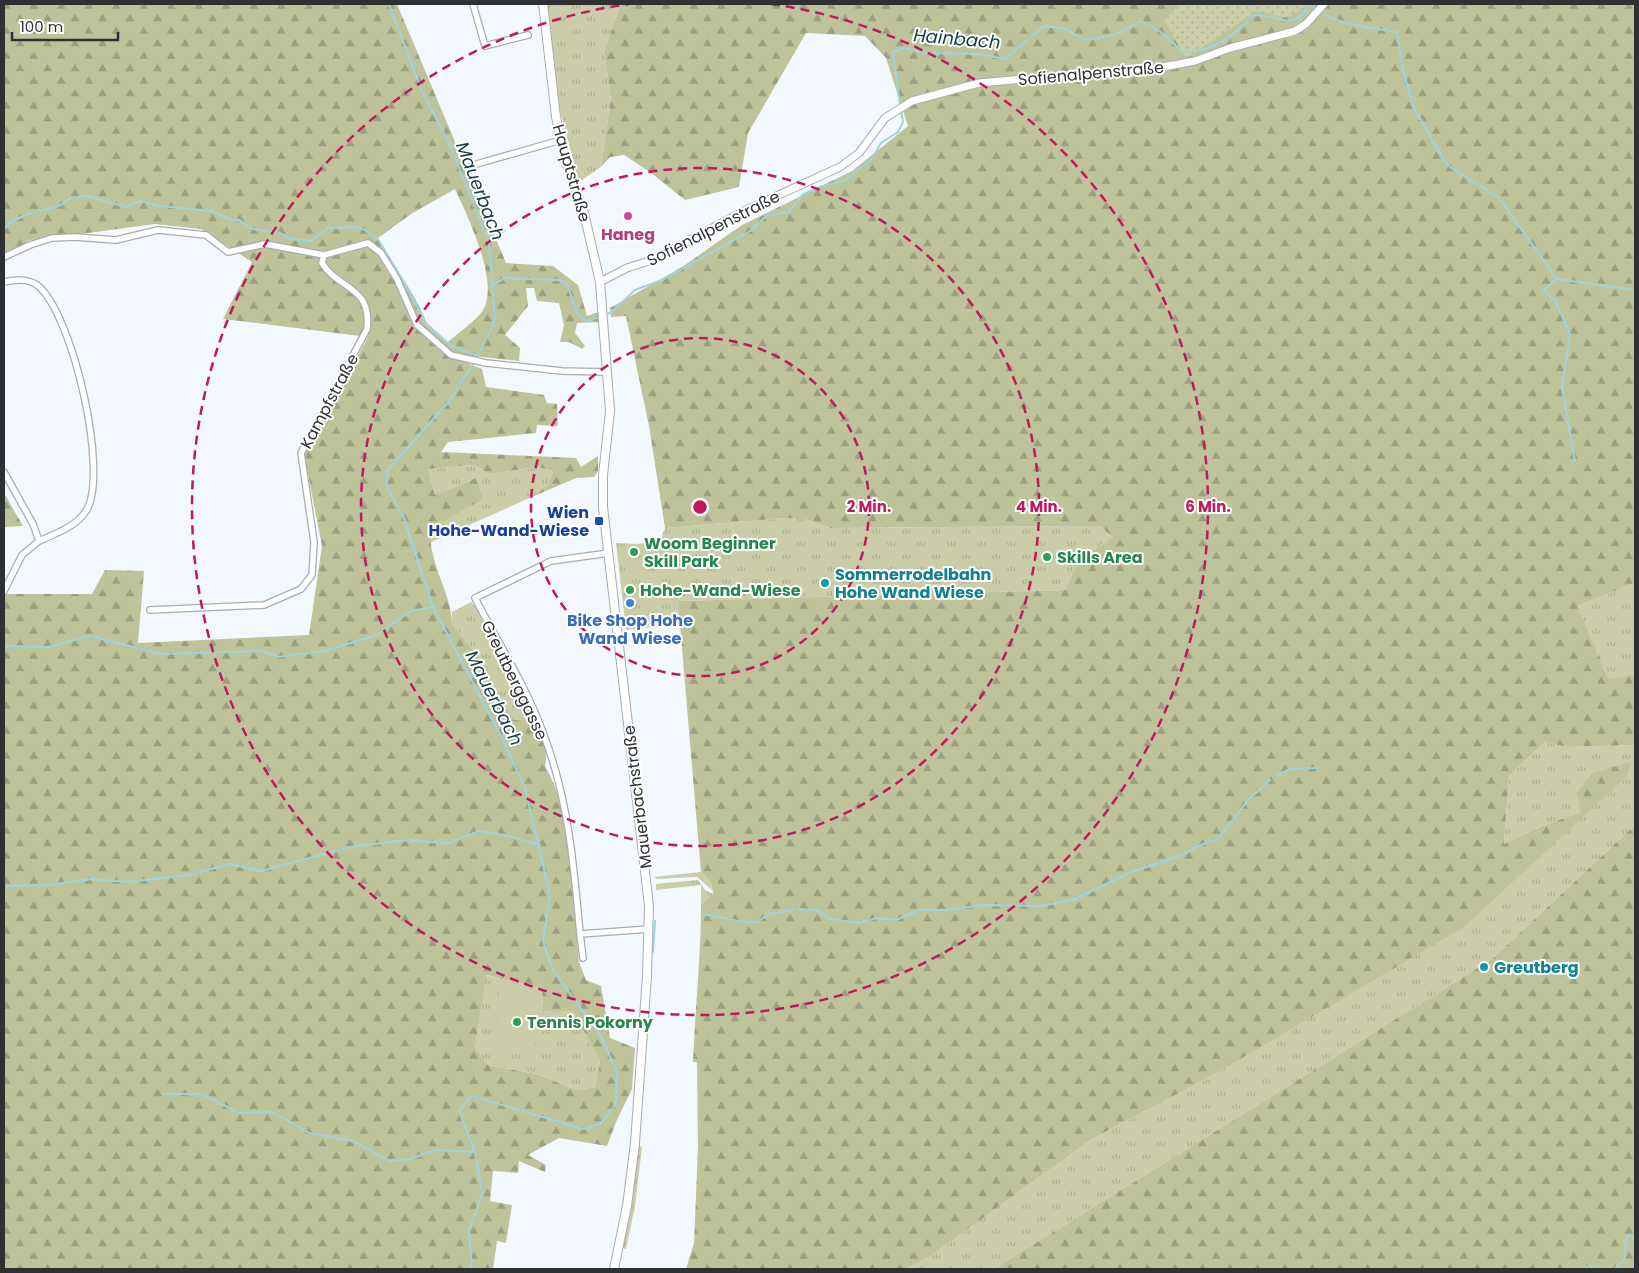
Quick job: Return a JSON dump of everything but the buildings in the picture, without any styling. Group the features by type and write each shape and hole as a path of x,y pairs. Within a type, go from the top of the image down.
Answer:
{"main road":[{"name":"Hauptstraße","path":"543,4 552,86 561,140 584,213 600,282"},
{"name":"Mauerbachstraße","path":"600,282 610,422 603,475 603,498 648,895 649,930 635,1143 627,1206 614,1269"}],"street":[{"path":"473,4 485,46 528,35"},
{"name":"Sofienalpenstraße","path":"600,282 627,268 652,260 750,208 840,167 859,153 880,123 904,105 928,96 979,82 1131,73 1195,61 1239,45 1290,33 1302,28 1322,6"},
{"path":"468,169 473,165 561,140"},
{"path":"4,262 30,245 52,238 75,237 116,240 158,230 206,236 228,252 266,244 324,255 368,243 381,253 397,279 418,325 452,355 465,360 486,363 562,371 606,372"},
{"path":"4,257 15,254"},
{"name":"Kampfstraße","path":"150,610 246,608 264,605 301,589 312,575 314,542 301,453 367,329 369,315 363,301 348,284 327,272 322,263 324,255"},
{"path":"4,282 23,280 33,283 46,295 59,317 78,371 92,446 93,484 91,500 86,512 73,524 39,542 22,555 4,591"},
{"path":"4,472 33,524 39,542"},
{"name":"Greutberggasse","path":"583,958 574,853 566,810 542,730 475,598 551,560 609,553"},
{"path":"580,934 649,930"}],"green space":[{"path":"4,4 397,4 506,263 553,266 578,285 587,316 598,312 599,322 577,323 575,333 585,346 582,349 569,342 560,342 564,325 559,303 537,301 534,288 526,288 528,306 505,335 520,348 519,361 473,356 469,364 482,369 486,387 544,395 547,403 557,404 558,426 537,425 536,433 448,442 441,452 576,458 581,467 598,456 598,471 594,477 576,478 525,500 549,484 553,471 538,467 489,474 475,465 428,469 435,495 476,478 483,499 431,528 433,553 448,600 452,624 482,660 513,720 530,720 542,735 546,753 545,766 563,810 568,835 572,861 579,962 586,980 601,986 610,1038 635,1048 632,1089 607,1146 559,1138 528,1155 546,1165 545,1172 519,1161 518,1173 493,1171 490,1201 512,1205 506,1243 497,1241 493,1269 4,1269 4,594 92,594 105,570 144,571 138,643 309,635 322,546 304,454 368,337 223,319 252,262 201,229 155,224 28,241 4,259","holes":["455,189 474,231 485,266 487,298 480,314 448,342 427,323 415,298 378,238 411,214","486,975 542,989 543,1011 573,1011 600,1061 596,1087 577,1090 536,1074 488,1065 475,1048"]},
{"path":"547,4 617,4 619,9 604,52 611,98 601,167 579,182 558,103"},
{"path":"617,4 1180,4 1165,21 1224,32 1257,10 1287,17 1308,4 1635,4 1635,583 1578,606 1608,679 1635,674 1635,745 1567,747 1545,742 1509,776 1504,844 1542,826 1581,812 1577,793 1592,773 1631,762 1627,776 1464,927 1215,1074 1092,1139 932,1255 907,1269 686,1269 694,1243 698,1147 697,1062 693,1062 701,904 713,894 711,883 701,872 678,601 1065,590 1078,561 1112,537 1100,526 830,528 802,518 665,528 649,426 626,316 611,317 610,308 682,267 742,225 852,171 908,126 886,58 865,36 806,33 748,133 739,187 685,200 650,172 624,155 610,157 601,167 611,98 604,52 619,9"},
{"path":"1180,4 1308,4 1287,18 1256,11 1186,59 1165,21"},
{"path":"475,465 489,474 538,467 553,471 549,484 525,500 429,543 431,527 476,478 435,495 428,469"},
{"path":"4,493 23,526 4,527"},
{"path":"802,518 830,528 1100,526 1112,537 1078,561 1065,590 678,601 680,624 626,630 616,543 638,544 660,540 665,528"},
{"path":"1635,583 1635,674 1608,680 1578,606"},
{"path":"471,602 476,607 540,729 530,720 513,721 482,660 452,624 452,612"},
{"path":"1545,742 1567,747 1635,745 1635,825 1492,959 994,1269 907,1269 932,1255 1092,1139 1215,1074 1310,1016 1581,812 1542,826 1504,844 1509,776"},
{"path":"1635,825 1635,1269 994,1269 1492,959"},
{"path":"701,872 711,883 712,890 697,877 657,879 654,877"},
{"path":"698,880 705,890 713,894 701,904 701,885 656,890 656,884"},
{"path":"485,975 542,989 543,1011 573,1011 600,1061 597,1087 577,1090 536,1074 488,1065 475,1048"},
{"name":"Tennis Pokorny","path":"499,989 538,991 534,1055 496,1053"},
{"path":"639,1146 642,1147 635,1206 626,1249 622,1248 632,1199"}],"waterway":[{"name":"Mauerbach","path":"389,4 422,91 450,145 489,243 495,320 478,356 451,399 387,471 386,485 404,518 433,607 502,738 525,788 550,895 543,941 553,970 600,1035 617,1072 616,1104 600,1124 583,1129 472,1096 459,1111 475,1152 482,1195 469,1230 472,1269"},
{"name":"Hainbach","path":"900,105 893,52 904,48 926,53 980,54 1005,59 1044,26 1063,28 1085,40 1115,35 1141,21 1164,34 1182,52 1192,52 1212,46 1230,36 1254,15 1291,21 1298,19 1309,4"},
{"path":"1310,4 1316,9"},
{"path":"1320,12 1345,22 1397,32 1403,70 1414,108 1447,165 1499,198 1557,279 1543,291 1555,300 1570,334 1562,387 1575,462"},
{"name":"Hainbach","path":"604,315 612,312 635,290 662,280 752,230 766,216 789,212 802,195 820,187 845,180 871,160 881,143 898,132 903,122 901,110"},
{"path":"4,230 8,224 25,215 61,205 70,198 87,196 126,207 141,201 160,206 211,211 232,220 240,220 252,229 281,233 291,239 311,241 328,228 357,227 365,230 379,241 413,298 425,323 451,346 478,356"},
{"name":"Hainbach","path":"491,287 504,278 558,280 567,284 577,313 587,321 600,317"},
{"path":"1557,279 1635,290"},
{"path":"4,646 48,647 90,636 161,654 263,651 278,657 325,651 377,635 411,611 433,607"},
{"path":"1277,776 1290,769 1318,768"},
{"path":"799,909 819,911 831,919 859,923 877,918 896,920 919,910 946,910 984,905 1040,906 1073,900 1129,873 1184,854 1219,838 1248,800 1270,780"},
{"path":"4,886 50,885 91,879 128,882 188,875 230,864 261,871 350,847 407,840 449,843 479,831 509,836 540,845"},
{"path":"703,914 743,922 757,922 769,914 793,910"},
{"path":"653,952 655,921"},
{"path":"164,1094 202,1094 239,1113 272,1112 309,1133 353,1141 389,1161 407,1160 436,1150 475,1152"},
{"path":"1614,1269 1625,1259 1626,1237 1629,1235 1635,1239"},
{"path":"1584,1269 1589,1266 1597,1269"}],"place":[{"name":"Haneg","path":"628,216"},
{"name":"Wien Hohe-Wand-Wiese","path":"599,521"},
{"name":"Woom Beginner Skill Park","path":"634,552"},
{"name":"Skills Area","path":"1047,557"},
{"name":"Sommerrodelbahn Hohe Wand Wiese","path":"825,583"},
{"name":"Hohe-Wand-Wiese","path":"630,590"},
{"name":"Bike Shop Hohe Wand Wiese","path":"630,603"},
{"name":"Greutberg","path":"1484,967"},
{"name":"Tennis Pokorny","path":"517,1022"}]}
